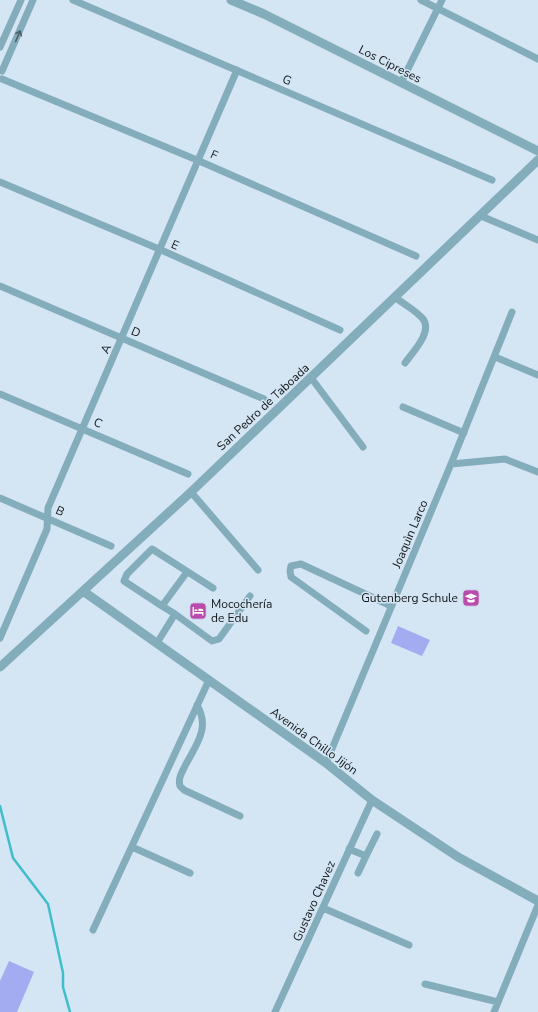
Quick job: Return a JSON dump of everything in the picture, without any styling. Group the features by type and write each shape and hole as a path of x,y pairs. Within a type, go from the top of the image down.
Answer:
{"street":[{"path":"0,47 21,0"},
{"path":"1,74 33,0"},
{"name":"G","path":"73,0 492,180"},
{"name":"Los Cipreses","path":"231,0 264,14 538,151"},
{"path":"421,0 538,59"},
{"path":"401,83 442,0"},
{"name":"A","path":"0,638 47,529 49,518 48,508 237,70"},
{"name":"F","path":"1,74 416,256"},
{"name":"San Pedro de Taboada","path":"0,667 312,379 538,160"},
{"name":"E","path":"0,182 340,330"},
{"path":"481,216 538,240"},
{"name":"D","path":"0,286 264,399"},
{"path":"395,297 423,318 425,324 424,335 405,363"},
{"name":"Joaquìn Larco","path":"326,763 464,433 512,312"},
{"path":"494,357 538,375"},
{"path":"312,379 364,447"},
{"name":"C","path":"0,394 83,428 188,474"},
{"path":"403,407 464,433"},
{"path":"451,464 505,459 538,472"},
{"path":"191,492 258,570"},
{"name":"B","path":"0,498 111,546"},
{"path":"213,588 186,572 152,548 127,574 124,581 176,614 215,642 219,639 250,596"},
{"path":"366,631 291,577 291,566 301,564 392,606"},
{"path":"162,606 186,572"},
{"name":"Avenida Chillo Jijón","path":"83,591 326,763 372,800 458,857 538,901"},
{"path":"157,643 176,614"},
{"path":"93,930 208,680"},
{"path":"197,705 203,719 203,728 180,776 180,786 184,790 240,816"},
{"name":"Gustavo Chavez","path":"275,1012 372,800"},
{"path":"358,873 377,834"},
{"path":"132,847 190,873"},
{"path":"349,849 366,856"},
{"path":"494,1012 538,905"},
{"path":"323,908 409,945"},
{"path":"425,984 498,1002"}],"shaded area":[{"path":"398,626 430,640 422,656 391,643"},
{"path":"9,961 34,972 17,1012 0,1012 0,981"}],"waterway":[{"path":"0,806 13,858 48,904 63,973 63,987 70,1012"}],"place":[{"name":"Gutenberg Schule","path":"471,598"},
{"name":"Mocochería de Edu","path":"198,611"}]}
